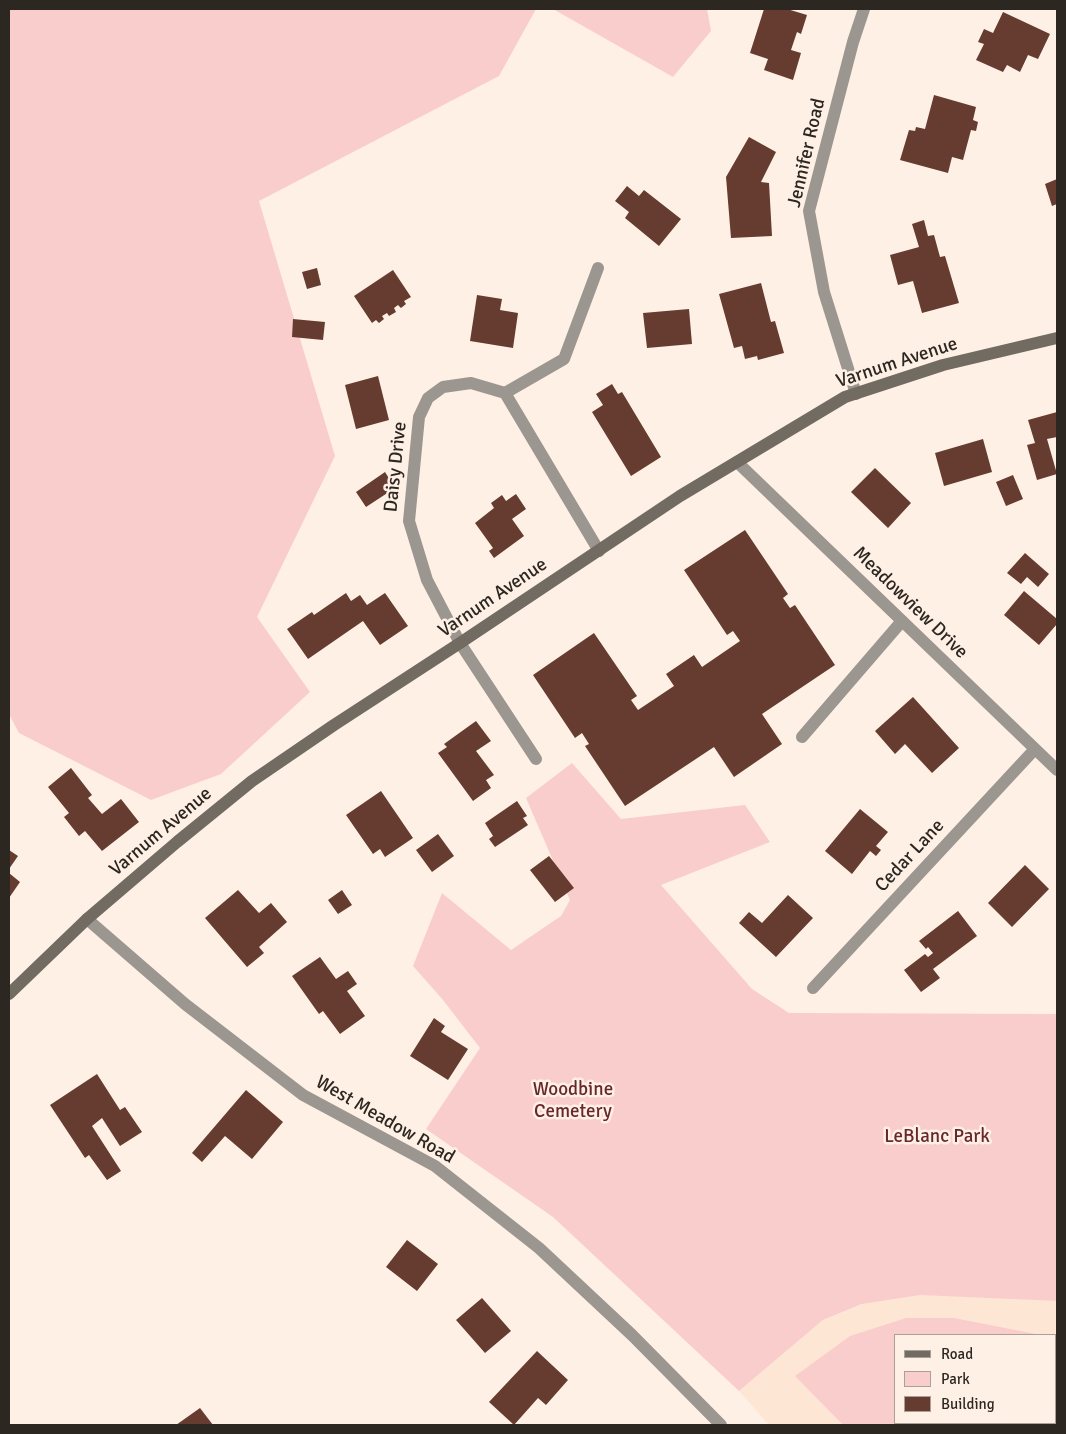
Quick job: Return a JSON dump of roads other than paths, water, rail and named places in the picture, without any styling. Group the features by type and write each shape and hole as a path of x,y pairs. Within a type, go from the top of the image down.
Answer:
{"main road":[{"name":"Varnum Avenue","path":"9,992 87,919 252,781 680,496 845,397 943,365 1057,338"}],"street":[{"name":"Jennifer Road","path":"856,394 824,292 810,211 853,42 864,9"},
{"path":"598,268 564,359 505,393 599,551"},
{"name":"Daisy Drive","path":"505,393 471,383 443,387 428,398 419,417 409,520 427,580 460,643 536,758"},
{"name":"Meadowview Drive","path":"737,462 1057,770"},
{"path":"802,737 902,621"},
{"name":"Cedar Lane","path":"813,988 1035,749"},
{"name":"West Meadow Road","path":"87,919 184,1004 303,1095 435,1166 539,1248 632,1335 721,1425"}],"park label":[{"name":"Woodbine Cemetery","path":"573,1101"},
{"name":"LeBlanc Park","path":"937,1137"}]}
